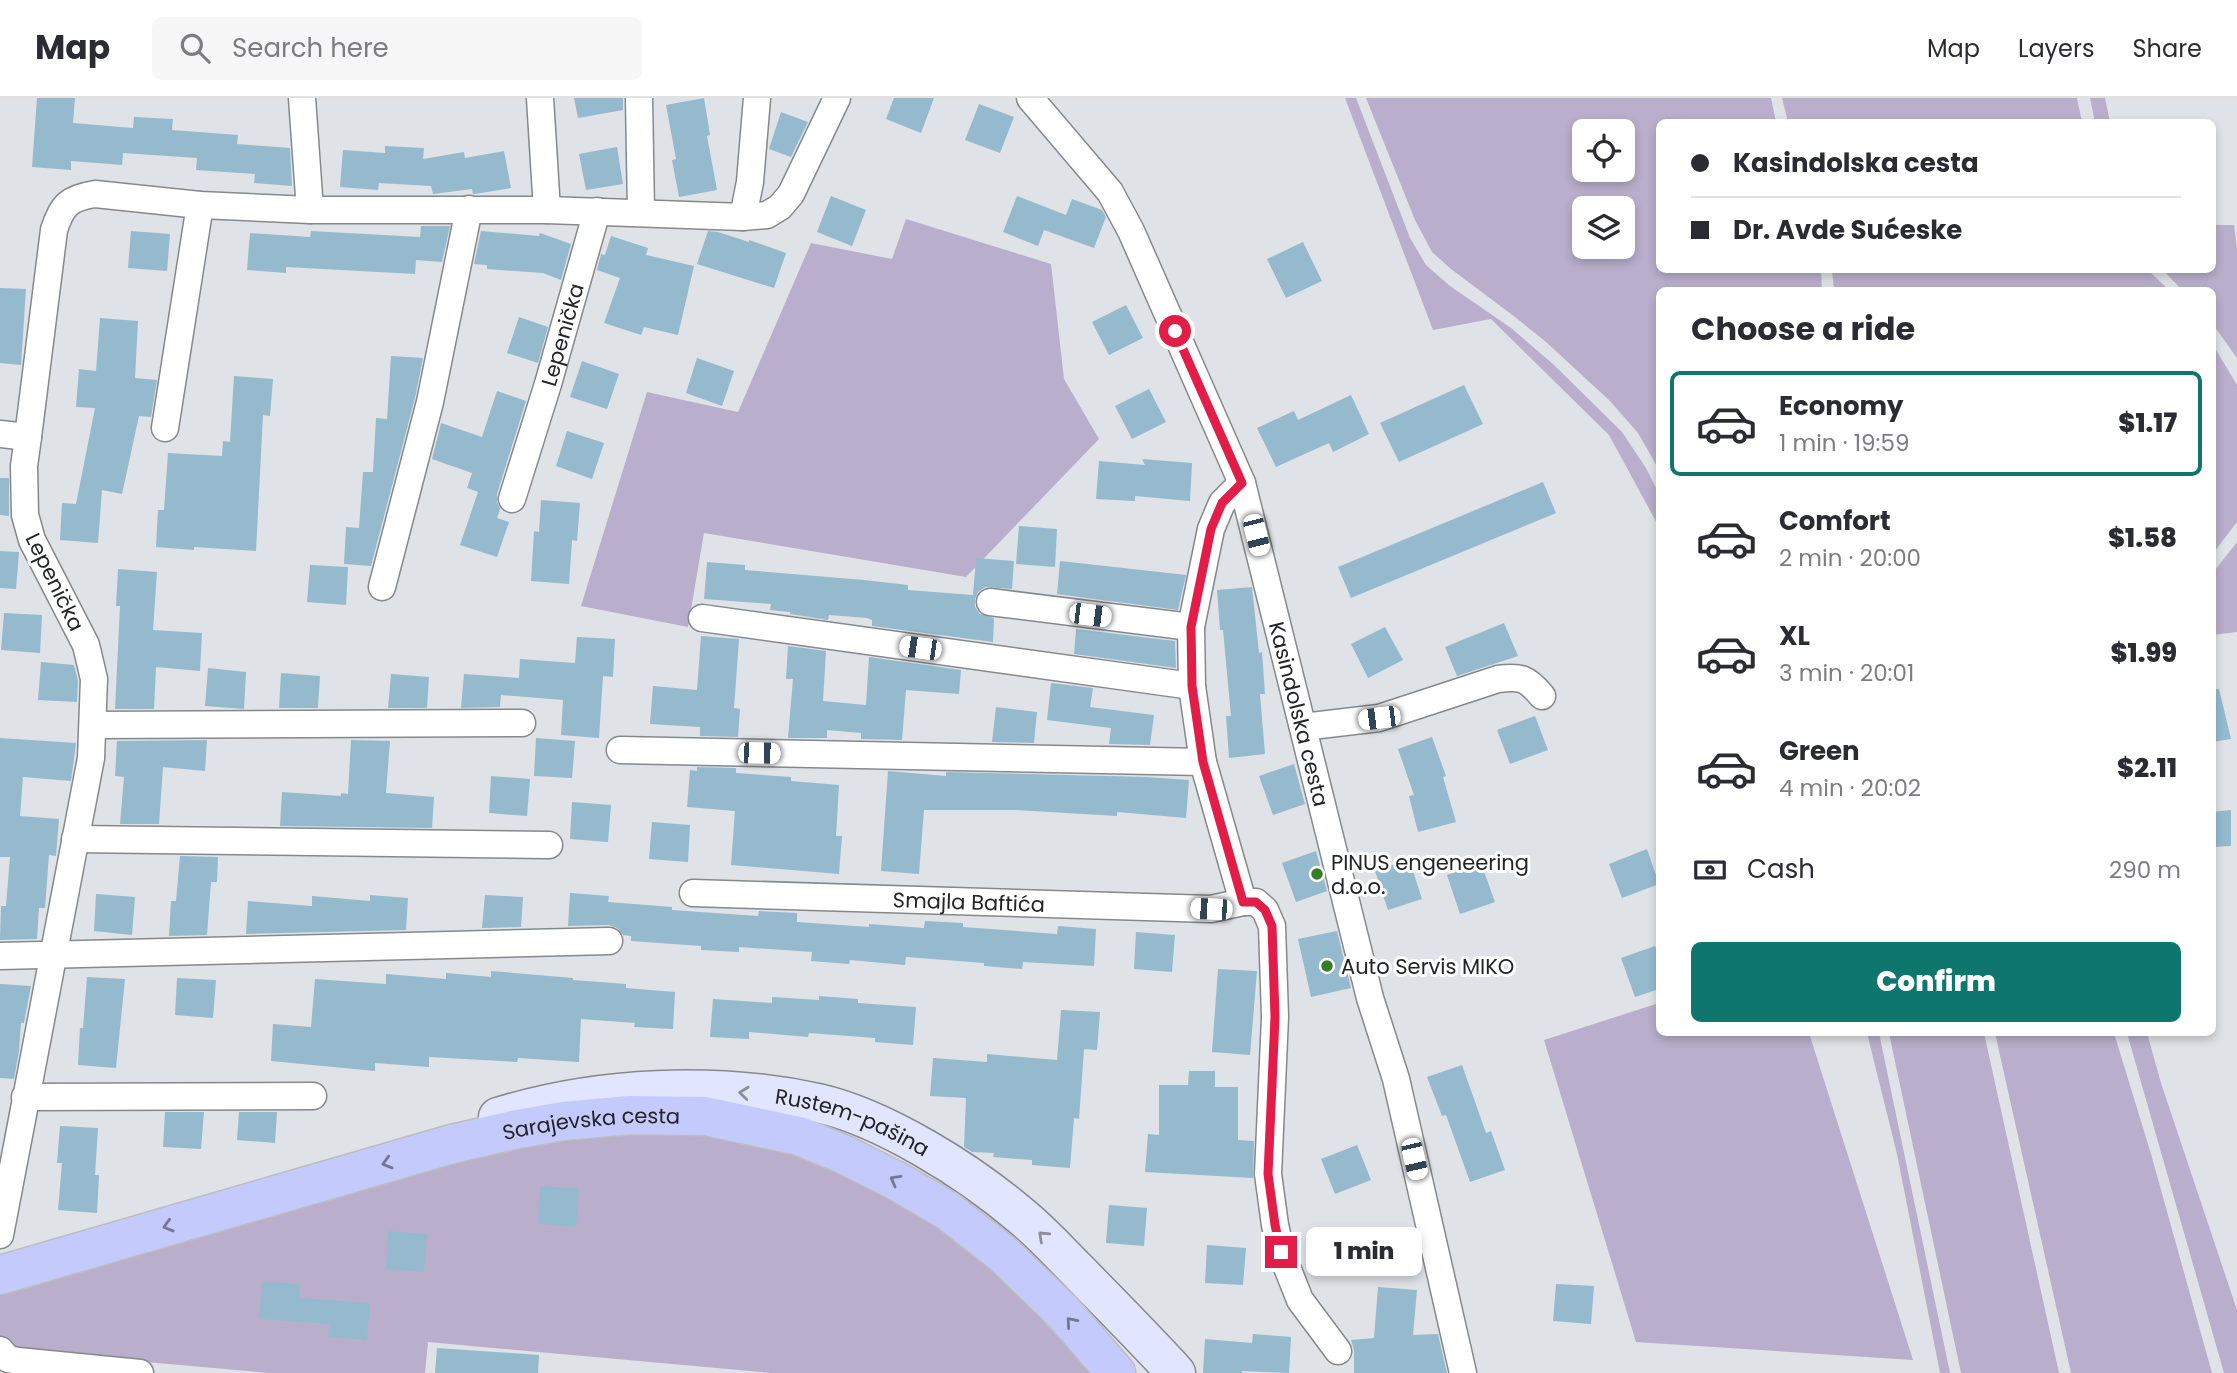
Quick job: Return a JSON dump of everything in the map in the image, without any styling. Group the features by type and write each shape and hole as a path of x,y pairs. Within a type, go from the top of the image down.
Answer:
{"main road":[{"name":"Rustem-pašina","path":"452,1144 493,1118 587,1097 685,1090 736,1092 819,1103 857,1116 946,1160 1019,1214 1054,1246 1176,1373"},
{"name":"Sarajevska cesta","path":"0,1275 452,1144 513,1130 563,1121 630,1115 705,1116 799,1136 895,1180 948,1211 1003,1254 1063,1312 1116,1373"}],"street":[{"path":"302,98 310,209"},
{"path":"540,98 547,210"},
{"path":"639,98 641,212"},
{"path":"743,216 750,182 757,98"},
{"name":"Lepenička","path":"0,1235 91,758 93,724 94,679 86,645 32,540 25,515 24,466 54,230 59,214 68,202 95,194 200,205 310,209 547,210 767,215 780,207 791,194 837,98"},
{"name":"Kasindolska cesta","path":"1030,98 1110,192 1131,231 1242,483 1370,998 1396,1079 1463,1373"},
{"path":"165,428 200,205"},
{"path":"382,587 430,402 469,209"},
{"name":"Lepenička","path":"512,499 597,211"},
{"path":"0,434 28,437"},
{"path":"1242,483 1222,503 1211,529 1191,627 1192,686 1203,762 1243,902 1256,902 1265,910 1272,926 1275,1017 1268,1174 1275,1225 1281,1252 1300,1300 1338,1351"},
{"path":"990,602 1191,627"},
{"path":"702,618 1192,686"},
{"path":"1303,727 1379,718 1507,678 1516,677 1531,683 1542,696"},
{"path":"93,724 522,723"},
{"path":"620,750 1203,762"},
{"path":"75,839 549,845"},
{"name":"Smajla Baftića","path":"693,893 1211,909 1243,902"},
{"path":"0,956 609,941"},
{"path":"25,1097 313,1096"},
{"path":"0,1350 8,1359 18,1361 141,1373"}],"shaded area":[{"path":"1345,98 1356,98 1410,238 1426,265 1450,286 1511,328 1553,364 1622,432 1656,488 1656,521 1609,435 1491,319 1433,330"},
{"path":"1366,98 1771,98 1775,119 1656,119 1656,273 1821,273 1822,287 1656,287 1656,465 1638,433 1610,401 1546,342 1432,252 1415,220"},
{"path":"1782,98 2077,98 2081,119 1787,119"},
{"path":"2090,98 2105,98 2109,119 2094,119"},
{"path":"906,219 1051,264 1064,379 1099,439 966,577 704,533 688,627 581,606 647,392 738,412 811,243 892,259"},
{"path":"2216,225 2234,225 2237,249 2237,358 2216,329 2216,287 2179,287 2166,273 2216,273"},
{"path":"1832,273 2151,273 2166,287 1834,287"},
{"path":"2216,350 2237,385 2237,522 2216,550"},
{"path":"2237,542 2237,632 2216,635 2216,569"},
{"path":"1656,1004 1656,1036 1810,1036 1913,1360 1636,1342 1544,1040"},
{"path":"1868,1036 1880,1036 1950,1373 1940,1373 1897,1154"},
{"path":"1890,1036 1985,1036 2059,1373 1961,1373"},
{"path":"1996,1036 2115,1036 2212,1373 2071,1373"},
{"path":"2128,1036 2148,1036 2237,1310 2237,1373 2224,1373"},
{"path":"634,1134 685,1134 734,1139 809,1160 841,1173 917,1213 948,1235 1014,1289 1091,1373 771,1373 428,1342 425,1373 269,1373 0,1351 0,1292 383,1181 525,1144"}],"building":[{"path":"37,98 75,98 73,123 133,128 134,117 173,119 172,130 238,135 237,144 290,148 292,186 254,183 255,174 196,170 197,158 123,153 122,165 71,161 71,170 32,167"},
{"path":"574,98 623,98 623,110 578,118"},
{"path":"704,98 710,135 707,136 717,190 679,197 672,160 676,159 666,105"},
{"path":"894,98 934,98 921,133 886,119"},
{"path":"979,104 1014,117 1000,153 965,140"},
{"path":"781,112 808,122 791,157 769,149"},
{"path":"385,146 424,148 423,159 464,152 465,158 504,151 511,188 475,194 472,189 433,194 431,186 379,183 378,190 340,187 343,150 385,153"},
{"path":"617,147 623,184 586,190 579,154"},
{"path":"831,196 866,210 852,246 817,232"},
{"path":"1017,196 1066,215 1072,199 1102,210 1106,217 1094,248 1044,230 1038,246 1003,232"},
{"path":"421,226 450,226 442,262 416,260 415,274 286,267 286,273 247,270 250,233 310,237 311,231 420,237"},
{"path":"131,231 170,234 167,271 128,268"},
{"path":"481,231 539,236 540,233 571,244 561,280 543,273 487,269 487,265 474,264"},
{"path":"708,231 749,240 786,253 774,288 697,264"},
{"path":"611,236 648,248 646,255 694,266 678,335 644,327 641,335 604,323 620,278 597,270 601,254 605,255"},
{"path":"1303,242 1322,281 1286,298 1267,259"},
{"path":"0,288 26,289 21,365 0,363"},
{"path":"1126,305 1143,338 1109,355 1092,322"},
{"path":"519,317 548,327 538,363 507,353"},
{"path":"100,318 138,321 135,378 157,380 151,417 139,416 122,494 102,490 98,543 60,540 62,503 76,504 95,408 76,407 79,369 96,371"},
{"path":"391,356 423,358 415,398 371,566 344,564 346,527 359,528 363,472 373,472 376,418 387,419"},
{"path":"697,358 734,371 722,406 686,393"},
{"path":"582,361 619,374 607,409 570,397"},
{"path":"234,376 273,379 270,416 263,415 256,551 156,547 158,510 164,510 168,453 222,456 223,441 230,442"},
{"path":"1464,385 1483,424 1399,462 1380,423"},
{"path":"1149,389 1166,422 1132,439 1115,406"},
{"path":"497,391 526,401 497,494 500,509 497,518 509,522 497,557 460,545 478,492 467,488 472,473 432,459 441,423 482,437"},
{"path":"1351,395 1369,434 1333,452 1329,443 1276,467 1257,428 1294,411 1298,420"},
{"path":"567,431 604,443 592,479 556,466"},
{"path":"1142,459 1192,463 1190,501 1135,496 1135,501 1096,499 1099,461 1145,465"},
{"path":"0,478 9,478 9,516 0,515"},
{"path":"1543,482 1556,513 1351,598 1338,567"},
{"path":"541,500 580,503 577,541 572,540 569,584 531,581 534,531 539,532"},
{"path":"1019,526 1057,529 1055,567 1016,564"},
{"path":"0,551 19,552 16,589 0,588"},
{"path":"976,558 1014,561 1012,589 985,587 978,592 975,599 975,607 980,614 994,618 993,642 872,626 872,620 867,618 829,615 828,620 770,610 771,604 704,599 707,562 745,565 745,570 864,580 908,585 908,590 973,595"},
{"path":"1060,561 1186,575 1178,610 1057,594"},
{"path":"310,565 348,567 346,605 307,602"},
{"path":"118,569 157,572 153,630 202,633 200,671 156,667 154,709 115,709 120,606 116,606"},
{"path":"1252,587 1259,653 1262,652 1265,694 1260,694 1265,754 1229,758 1226,716 1231,716 1217,590"},
{"path":"4,613 42,615 40,653 1,650"},
{"path":"1504,623 1518,656 1457,676 1445,647"},
{"path":"1385,627 1403,660 1368,678 1351,644"},
{"path":"1076,629 1175,641 1176,668 1074,654"},
{"path":"701,636 739,639 734,708 740,709 738,737 700,736 700,727 650,724 653,686 697,690"},
{"path":"577,637 615,639 613,677 603,676 599,738 561,735 563,700 501,695 500,707 461,708 464,674 519,678 520,659 575,663"},
{"path":"788,646 826,651 823,701 866,705 869,657 961,670 959,694 906,690 902,740 861,739 861,733 827,730 827,738 788,738 793,679 786,679"},
{"path":"41,662 74,665 78,681 77,702 38,700"},
{"path":"208,668 246,672 244,709 205,706"},
{"path":"281,673 320,676 318,708 279,708"},
{"path":"391,674 429,677 427,708 388,708"},
{"path":"1051,683 1093,688 1090,707 1154,715 1150,745 1109,744 1111,728 1047,720"},
{"path":"2216,689 2219,689 2231,739 2216,741"},
{"path":"996,707 1037,712 1034,743 992,742"},
{"path":"1535,716 1548,750 1510,764 1497,730"},
{"path":"1432,737 1446,776 1443,777 1456,822 1418,832 1409,796 1414,795 1398,749"},
{"path":"0,738 76,743 71,781 23,777 20,816 59,819 56,856 49,855 45,908 39,908 37,939 0,940 1,906 6,906 10,857 0,857"},
{"path":"536,738 575,741 572,778 534,776"},
{"path":"207,740 205,771 163,767 159,824 120,824 124,777 115,776 117,741"},
{"path":"351,740 390,741 386,793 434,797 432,828 280,826 282,792 341,796 341,793 348,794"},
{"path":"1294,764 1305,804 1273,815 1259,776"},
{"path":"697,767 736,768 736,773 791,777 791,781 839,785 836,836 842,836 839,874 731,865 735,811 687,807 690,770 697,771"},
{"path":"888,771 946,776 946,772 1189,780 1186,818 1117,812 1117,816 1016,810 924,810 919,874 881,871"},
{"path":"491,776 530,779 527,816 489,813"},
{"path":"572,802 611,805 608,842 570,839"},
{"path":"2231,810 2231,846 2216,847 2216,812"},
{"path":"652,822 690,825 688,862 649,859"},
{"path":"1647,849 1656,875 1656,885 1622,898 1609,864"},
{"path":"1316,851 1327,891 1296,902 1282,863"},
{"path":"180,856 218,857 217,882 211,882 207,935 169,936 171,901 176,901"},
{"path":"1409,859 1422,899 1388,910 1375,871"},
{"path":"1481,863 1495,902 1460,914 1447,875"},
{"path":"570,893 609,896 608,902 672,907 672,910 758,916 759,911 797,913 797,922 869,927 869,924 924,928 925,921 963,923 963,927 1057,934 1058,926 1096,929 1094,966 1023,962 1022,969 906,957 905,965 850,960 849,964 811,961 812,952 739,947 739,952 701,950 701,946 631,941 631,936 623,935 617,928 609,925 568,926"},
{"path":"96,894 135,897 132,935 94,931"},
{"path":"370,895 408,898 406,930 246,934 248,901 312,906 312,896 370,901"},
{"path":"485,895 523,897 521,927 482,928"},
{"path":"1337,931 1351,988 1311,997 1298,939"},
{"path":"1136,932 1175,935 1172,972 1134,969"},
{"path":"1655,946 1656,990 1635,997 1621,958"},
{"path":"1218,969 1257,971 1250,1055 1212,1052"},
{"path":"491,971 626,984 626,988 675,992 673,1029 634,1027 635,1023 581,1019 579,1062 429,1057 429,1067 375,1063 375,1071 271,1061 273,1024 311,1027 315,979 386,984 386,974 446,979 446,973 491,977"},
{"path":"87,977 125,979 116,1068 78,1065"},
{"path":"177,978 216,980 213,1018 175,1015"},
{"path":"0,984 31,986 24,1023 21,1023 14,1079 0,1078"},
{"path":"819,996 858,999 858,1003 916,1007 913,1045 875,1042 875,1038 809,1033 808,1037 749,1032 749,1039 710,1037 713,999 772,1003 772,997 819,1000"},
{"path":"1061,1010 1100,1012 1097,1050 1084,1049 1079,1119 1074,1118 1070,1168 1032,1165 1032,1160 993,1157 994,1153 972,1152 964,1147 966,1098 930,1096 933,1058 987,1062 987,1054 1057,1060"},
{"path":"1462,1065 1486,1133 1491,1131 1505,1170 1470,1182 1446,1115 1442,1116 1427,1077"},
{"path":"1189,1071 1215,1071 1215,1087 1238,1087 1238,1140 1254,1141 1253,1178 1145,1172 1148,1134 1159,1135 1159,1085 1188,1085"},
{"path":"165,1112 204,1112 201,1149 163,1147"},
{"path":"239,1112 277,1112 275,1143 237,1140"},
{"path":"60,1126 98,1128 95,1175 99,1175 97,1213 58,1210 62,1163 57,1163"},
{"path":"1357,1145 1371,1180 1335,1194 1321,1159"},
{"path":"540,1186 579,1189 576,1227 538,1224"},
{"path":"1109,1205 1147,1208 1144,1246 1106,1243"},
{"path":"388,1231 427,1234 424,1272 386,1269"},
{"path":"1207,1245 1246,1248 1243,1285 1205,1283"},
{"path":"262,1282 300,1284 299,1298 370,1303 367,1340 328,1337 329,1324 259,1319"},
{"path":"1556,1284 1594,1286 1591,1324 1553,1321"},
{"path":"1378,1287 1417,1290 1413,1335 1438,1334 1447,1373 1354,1373 1351,1340 1374,1338"},
{"path":"1253,1334 1291,1337 1289,1373 1203,1373 1205,1339 1252,1343"},
{"path":"437,1348 539,1355 538,1373 435,1373"}],"place":[{"name":"PINUS engeneering d.o.o.","path":"1317,874"},
{"name":"Auto Servis MIKO","path":"1327,966"}],"route":[{"path":"1175,331 1242,483 1222,503 1211,529 1191,627 1192,686 1203,762 1243,902 1256,902 1265,910 1272,926 1275,1017 1268,1174 1281,1252"}]}
